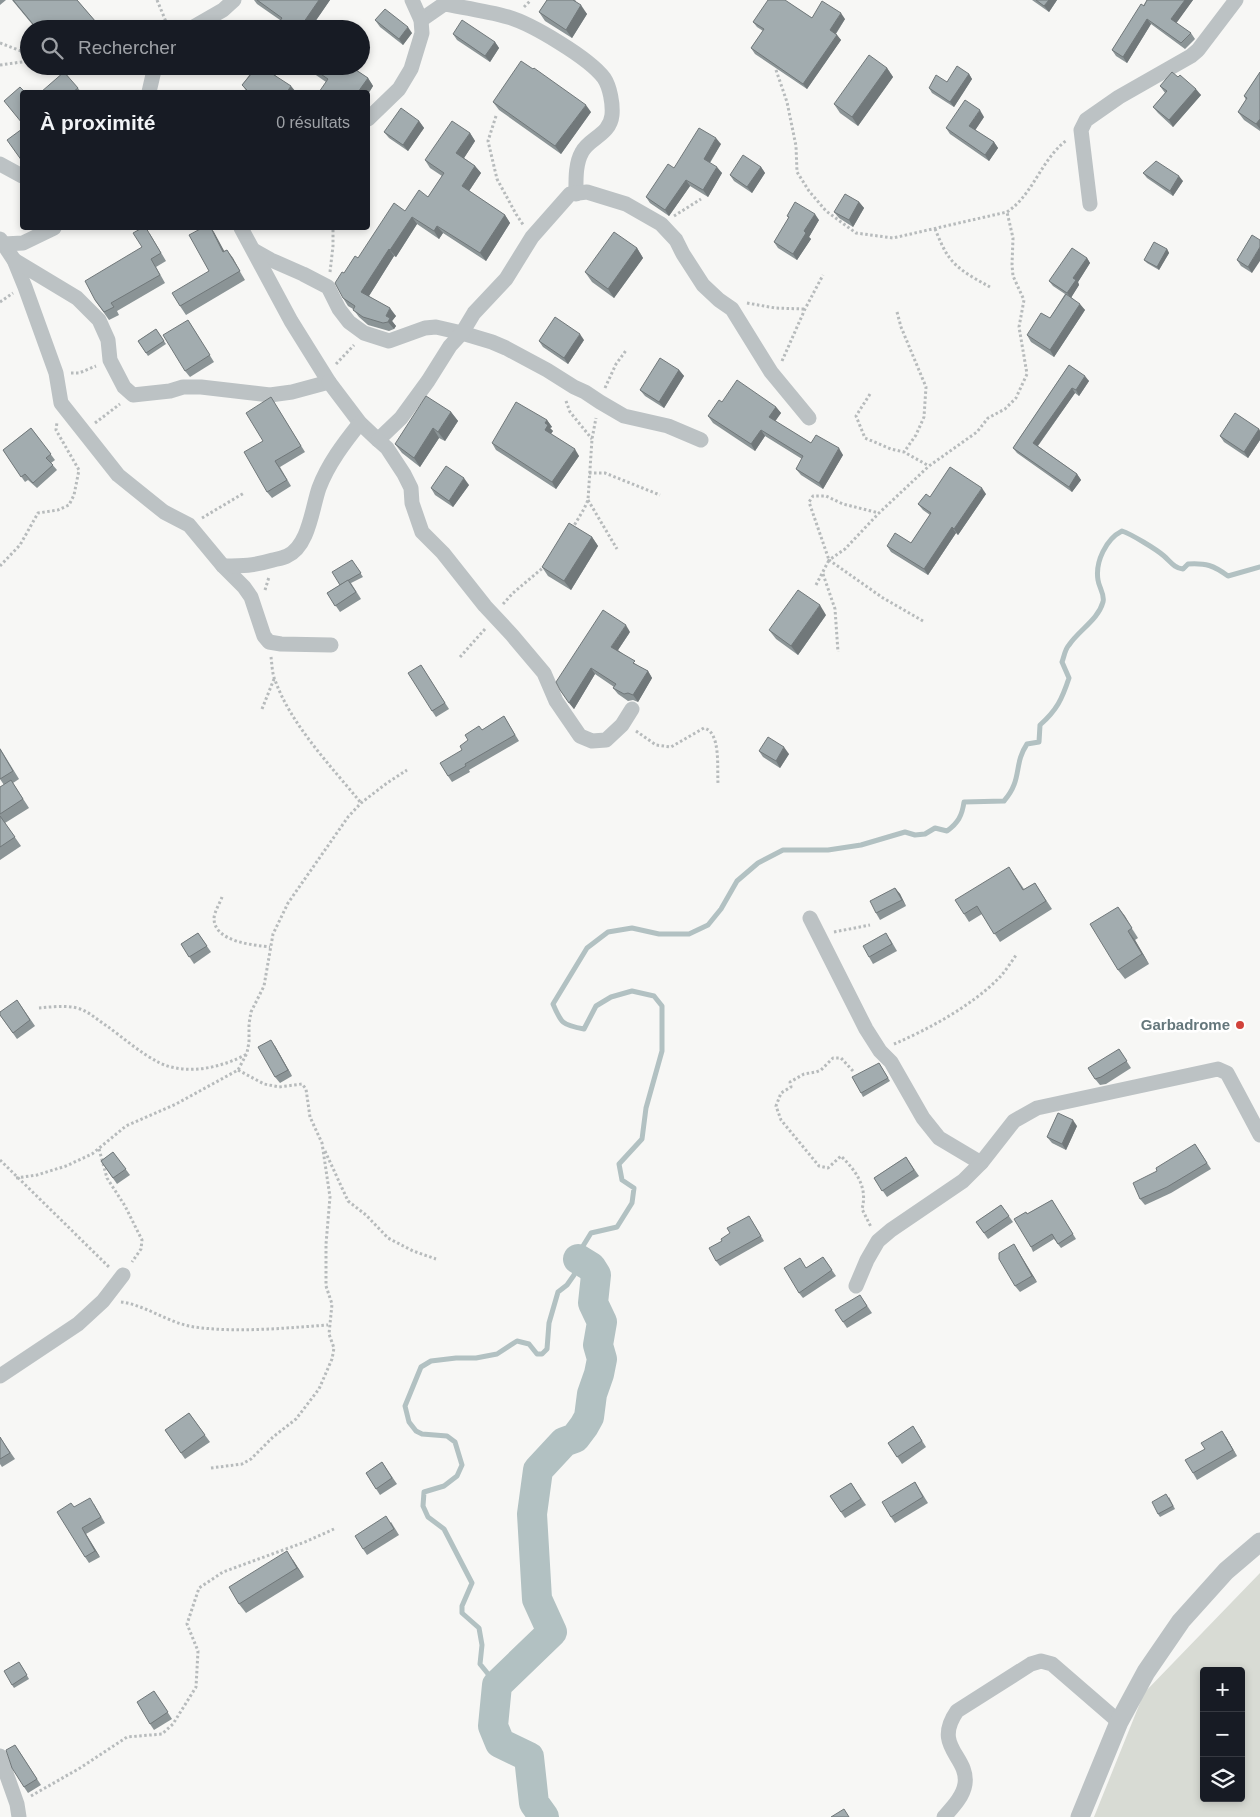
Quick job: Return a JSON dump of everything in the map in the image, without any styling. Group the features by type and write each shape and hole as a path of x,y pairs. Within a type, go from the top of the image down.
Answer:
{"street":[{"path":"206,20 223,10 234,0"},
{"path":"370,117 399,89 411,69 422,33 421,20 412,0"},
{"path":"1090,204 1081,130 1086,120 1119,97 1191,56 1198,50 1236,0"},
{"path":"421,20 446,2 508,17 576,53 594,67 605,79 610,95 612,116 602,135 582,152 577,170 576,194"},
{"path":"149,90 153,75"},
{"path":"0,164 20,175"},
{"path":"378,440 405,412 428,381 450,346 462,333 474,313 506,279 532,237 570,194 587,192 626,204 660,224 676,240 703,285 719,300 732,308 771,372 809,418"},
{"path":"2,242 23,243 50,230"},
{"path":"242,230 291,321 329,382 360,423 387,448 404,474 411,488 412,503 422,532 443,553 495,618 544,673 556,701 580,736 592,741 606,740 622,725 632,709"},
{"path":"2,242 14,260 56,373 61,403 118,475 164,512 189,525 251,597 264,636 269,642 313,646 331,645"},
{"path":"254,250 328,288 339,309 349,322 364,333 389,340 425,328 436,327 462,333 506,348 564,379 624,416 668,426 701,440"},
{"path":"14,260 77,298 89,308 99,320 108,340 110,360 124,387 133,395 170,391 183,387 201,387 270,395 292,392 329,382"},
{"path":"223,566 249,566 288,555 298,548 311,520 319,487 343,445 360,423"},
{"path":"810,918 866,1028 880,1051 891,1062 923,1118 939,1138 981,1163"},
{"path":"856,1286 878,1241 963,1181 981,1163 1014,1121 1037,1108 1218,1069 1226,1073 1260,1135"},
{"path":"0,1376 78,1324 103,1301 122,1275"},
{"path":"1080,1817 1119,1722 1146,1672 1181,1621 1226,1571 1260,1542"},
{"path":"944,1817 961,1795 965,1784 964,1773 950,1744 948,1731 950,1720 957,1711 1031,1664 1041,1661 1052,1664 1119,1722"},
{"path":"0,1756 18,1810"}],"path":[{"path":"158,0 166,20"},
{"path":"0,43 20,51"},
{"path":"0,65 20,62"},
{"path":"776,70 788,102 796,146 797,172 809,191 826,211 856,233 893,238 1007,212 1022,200 1056,148 1081,130"},
{"path":"496,116 488,140 497,179 516,214 532,237"},
{"path":"660,224 701,199"},
{"path":"816,585 829,560 845,549 879,513 930,466 977,432 988,418 1005,409 1016,398 1026,374 1019,327 1024,300 1013,276 1013,238 1007,212"},
{"path":"935,229 948,256 954,263 990,287"},
{"path":"328,288 333,246 332,230"},
{"path":"771,372 781,362 823,275"},
{"path":"732,308 747,303 775,308 805,309"},
{"path":"897,312 901,327 926,387 924,417 916,435 904,452"},
{"path":"329,382 333,368 364,333"},
{"path":"568,534 588,500 592,439 600,402 616,364 627,349"},
{"path":"56,373 79,373 110,360"},
{"path":"564,379 566,401 570,412 592,439"},
{"path":"870,394 856,416 865,438 891,449 904,452 930,466"},
{"path":"85,431 133,395"},
{"path":"0,566 20,545 38,513 58,510 69,505 74,495 79,470 56,430 61,403"},
{"path":"589,473 605,473 660,496"},
{"path":"189,525 244,493"},
{"path":"879,513 843,504 826,496 813,496 809,502 829,560 883,598 923,621"},
{"path":"588,500 617,548"},
{"path":"256,612 276,559"},
{"path":"522,586 540,572 550,560"},
{"path":"823,573 834,609 838,652"},
{"path":"269,642 274,678 283,701 295,720 361,803"},
{"path":"262,709 274,678"},
{"path":"622,725 638,732 656,744 672,747 704,728 710,729 713,732 717,746 718,783"},
{"path":"16,1178 37,1175 66,1166 99,1149 126,1126 176,1104 238,1070 247,1054 250,1018 264,986 270,947 288,903 348,816 361,803 407,770"},
{"path":"222,897 214,917 215,923 224,936 249,944 270,947"},
{"path":"831,932 870,926"},
{"path":"880,1051 921,1033 973,1000 999,978 1017,954"},
{"path":"39,1008 77,1008 90,1014 158,1062 177,1068 205,1069 232,1062 247,1054"},
{"path":"853,1071 842,1058 833,1058 821,1070 804,1074 790,1082 791,1087 781,1093 776,1106 781,1120 819,1166 828,1168 841,1156 852,1167 862,1183 864,1199 862,1209 878,1241"},
{"path":"238,1070 253,1079 279,1087 302,1084 306,1089 310,1117 348,1201 366,1215 388,1238 413,1251 436,1259"},
{"path":"211,1468 242,1464 250,1460 272,1437 296,1419 311,1402 319,1389 332,1359 334,1348 328,1325 332,1304 326,1286 326,1244 330,1197 322,1143"},
{"path":"0,1160 16,1178 106,1265 122,1275 142,1249 142,1240 125,1206 107,1178 99,1149"},
{"path":"103,1301 133,1304 155,1314 192,1326 240,1330 328,1325"},
{"path":"18,1810 127,1736 162,1734 173,1724 196,1687 198,1651 187,1624 199,1588 223,1572 305,1542 334,1529"}],"shaded area":[{"path":"1260,1573 1260,1817 1094,1817 1144,1693"}],"building":[{"path":"13,0 77,0 94,20 30,20"},
{"path":"257,0 319,0 305,20 281,20 282,18"},
{"path":"547,0 573,0 581,5 566,30 539,12"},
{"path":"768,0 785,0 812,18 822,1 841,13 830,30 837,35 803,84 751,48 764,29 753,22"},
{"path":"1036,0 1049,0 1044,6"},
{"path":"1147,0 1185,0 1171,19 1191,33 1181,43 1147,19 1123,57 1112,50 1141,4 1144,6"},
{"path":"385,9 408,27 399,39 375,20"},
{"path":"462,20 495,42 485,56 453,34"},
{"path":"869,55 887,68 852,117 834,104"},
{"path":"521,61 586,105 555,146 493,102"},
{"path":"957,66 969,74 950,102 929,88 936,75 947,82"},
{"path":"1172,72 1178,77 1180,75 1196,89 1169,120 1153,107 1167,91 1160,86"},
{"path":"1260,72 1260,119 1256,124 1238,112 1247,98 1244,96"},
{"path":"61,75 67,75 78,88 76,90 43,90"},
{"path":"250,75 274,75 291,86 288,90 247,90 242,85"},
{"path":"322,75 364,75 368,78 359,90 320,90 328,79"},
{"path":"20,87 23,90 20,90 20,121 4,101"},
{"path":"965,100 980,110 969,126 994,142 985,155 946,128"},
{"path":"401,108 419,121 403,145 384,132"},
{"path":"452,121 470,133 456,153 475,166 462,186 505,215 480,253 437,226 434,231 412,217 361,292 390,308 386,316 390,318 388,322 383,323 363,317 353,310 355,306 343,298 335,283 355,256 358,258 394,203 405,211 419,190 428,197 444,173 425,160"},
{"path":"699,128 716,138 704,159 717,167 703,190 686,180 665,210 646,197 668,164 674,168"},
{"path":"20,130 20,158 7,140"},
{"path":"743,155 761,167 747,187 730,175"},
{"path":"1156,161 1179,176 1170,191 1143,173"},
{"path":"845,194 859,202 849,220 834,212"},
{"path":"795,202 815,214 793,254 774,242 789,217 787,216"},
{"path":"138,230 147,230 161,253 151,259 160,275 111,303 114,307 104,312 85,281 142,247 133,233"},
{"path":"198,230 212,230 223,252 227,250 240,271 180,306 172,293 209,271 189,235"},
{"path":"614,232 637,248 608,289 585,272"},
{"path":"1252,235 1260,240 1260,247 1248,267 1237,260"},
{"path":"1154,242 1167,249 1157,267 1144,260"},
{"path":"1072,248 1087,258 1073,278 1076,280 1067,293 1049,281"},
{"path":"1066,294 1080,304 1050,350 1027,335 1041,313 1050,318"},
{"path":"555,317 580,334 564,358 539,341"},
{"path":"188,320 210,355 185,371 163,335"},
{"path":"156,329 164,341 146,353 138,341"},
{"path":"660,358 679,370 659,402 640,390"},
{"path":"1069,365 1085,376 1076,390 1072,388 1033,443 1077,474 1069,487 1013,448"},
{"path":"737,380 776,407 769,417 811,443 816,435 839,448 819,483 796,469 803,456 761,430 751,444 708,416 719,400 722,402"},
{"path":"426,396 451,412 438,432 433,428 414,458 395,444"},
{"path":"271,397 301,446 275,461 287,480 267,492 244,452 263,441 246,413"},
{"path":"516,402 547,420 545,423 548,425 545,430 575,449 552,482 492,443"},
{"path":"1235,413 1259,429 1244,452 1220,436"},
{"path":"31,428 51,454 46,458 53,465 33,483 25,474 21,477 3,450"},
{"path":"446,466 464,478 449,501 431,488"},
{"path":"950,467 982,488 954,529 952,527 924,569 887,546 895,533 911,543 931,513 918,504 926,494 930,497"},
{"path":"569,523 592,537 564,581 542,567"},
{"path":"352,560 361,573 340,585 332,572"},
{"path":"348,580 356,592 335,606 327,593"},
{"path":"798,590 820,605 791,646 769,630"},
{"path":"603,610 626,625 611,647 648,671 633,695 624,694 613,688 616,684 591,668 569,703 556,682"},
{"path":"421,665 445,703 432,711 408,673"},
{"path":"504,716 515,735 448,776 440,763 462,750 460,746 468,740 465,735 479,726 482,730"},
{"path":"768,737 784,747 776,761 759,751"},
{"path":"0,749 13,771 0,779"},
{"path":"11,780 23,799 0,814 0,787"},
{"path":"0,816 15,837 0,847"},
{"path":"1009,867 1023,890 1035,883 1046,901 994,934 977,906 964,914 955,900"},
{"path":"895,888 902,900 876,913 870,901"},
{"path":"1118,907 1132,928 1128,931 1142,954 1118,970 1090,924"},
{"path":"198,933 207,946 189,957 181,944"},
{"path":"886,933 892,944 869,957 863,946"},
{"path":"17,1000 30,1020 13,1033 0,1015 0,1012"},
{"path":"271,1040 288,1070 275,1077 258,1047"},
{"path":"1119,1049 1127,1061 1095,1079 1088,1068"},
{"path":"879,1063 888,1078 861,1093 852,1077"},
{"path":"1058,1113 1073,1120 1062,1144 1047,1137"},
{"path":"1195,1144 1207,1163 1167,1187 1140,1199 1133,1183 1157,1171 1156,1168"},
{"path":"113,1152 126,1169 113,1178 101,1161"},
{"path":"906,1157 914,1170 882,1191 874,1178"},
{"path":"1052,1200 1073,1234 1058,1244 1052,1234 1031,1247 1014,1219"},
{"path":"1001,1205 1009,1216 984,1233 976,1222"},
{"path":"749,1216 761,1236 716,1261 709,1248 722,1241 721,1239 730,1233 727,1228"},
{"path":"1014,1244 1032,1276 1015,1286 999,1259 999,1253"},
{"path":"823,1257 832,1270 799,1293 784,1268 800,1258 806,1268"},
{"path":"860,1295 867,1306 843,1322 835,1310"},
{"path":"189,1413 205,1435 181,1453 165,1430"},
{"path":"913,1426 922,1441 897,1457 888,1443"},
{"path":"1222,1431 1233,1450 1193,1473 1185,1460 1205,1449 1201,1443"},
{"path":"0,1437 10,1453 0,1459"},
{"path":"382,1462 392,1478 376,1489 366,1473"},
{"path":"915,1482 923,1497 891,1517 882,1502"},
{"path":"851,1483 861,1499 841,1512 830,1496"},
{"path":"1166,1494 1173,1506 1158,1514 1152,1502"},
{"path":"90,1498 101,1517 82,1528 95,1551 85,1557 57,1512 71,1503 74,1507"},
{"path":"386,1516 394,1529 363,1549 355,1536"},
{"path":"287,1551 297,1568 239,1604 229,1587"},
{"path":"19,1662 27,1675 12,1685 4,1671"},
{"path":"154,1691 168,1712 150,1724 137,1702"},
{"path":"15,1745 37,1779 24,1787 12,1768 6,1750"},
{"path":"844,1809 849,1817 831,1817"}],"waterway":[{"path":"497,1685 480,1664 482,1645 479,1628 462,1613 462,1606 472,1583 444,1529 428,1517 423,1506 424,1492 444,1486 457,1476 462,1465 455,1442 447,1436 422,1434 416,1431 409,1422 405,1406 421,1367 431,1361 476,1358 497,1354 517,1341 529,1344 537,1354 542,1354 547,1349 549,1323 558,1292 567,1285 574,1275 583,1246 591,1233 617,1227 632,1203 634,1188 622,1180 619,1164 642,1139 646,1108 662,1051 662,1006 654,996 632,991 611,997 596,1006 584,1029 563,1022 553,1004 587,948 608,932 632,928 659,934 689,934 708,925 721,909 737,881 758,863 783,850 828,850 861,845 905,832 915,835 925,834 935,828 947,831 959,819 964,802 1004,801 1014,786 1020,759 1027,744 1039,742 1040,725 1055,709 1064,692 1069,678 1062,662 1066,649 1093,620 1101,608 1103,594 1099,586 1098,566 1107,545 1122,531 1150,546 1175,566 1183,569 1188,564 1205,564 1218,569 1228,576 1260,567"},
{"path":"544,1817 534,1803 529,1757 500,1743 493,1726 497,1685 552,1632 537,1599 532,1514 538,1470 564,1442 575,1438 584,1426 589,1417 592,1394 602,1359 598,1345 602,1322 593,1303 596,1275 591,1267 578,1259"}],"place":[{"name":"Garbadrome","path":"1240,1025"}]}
